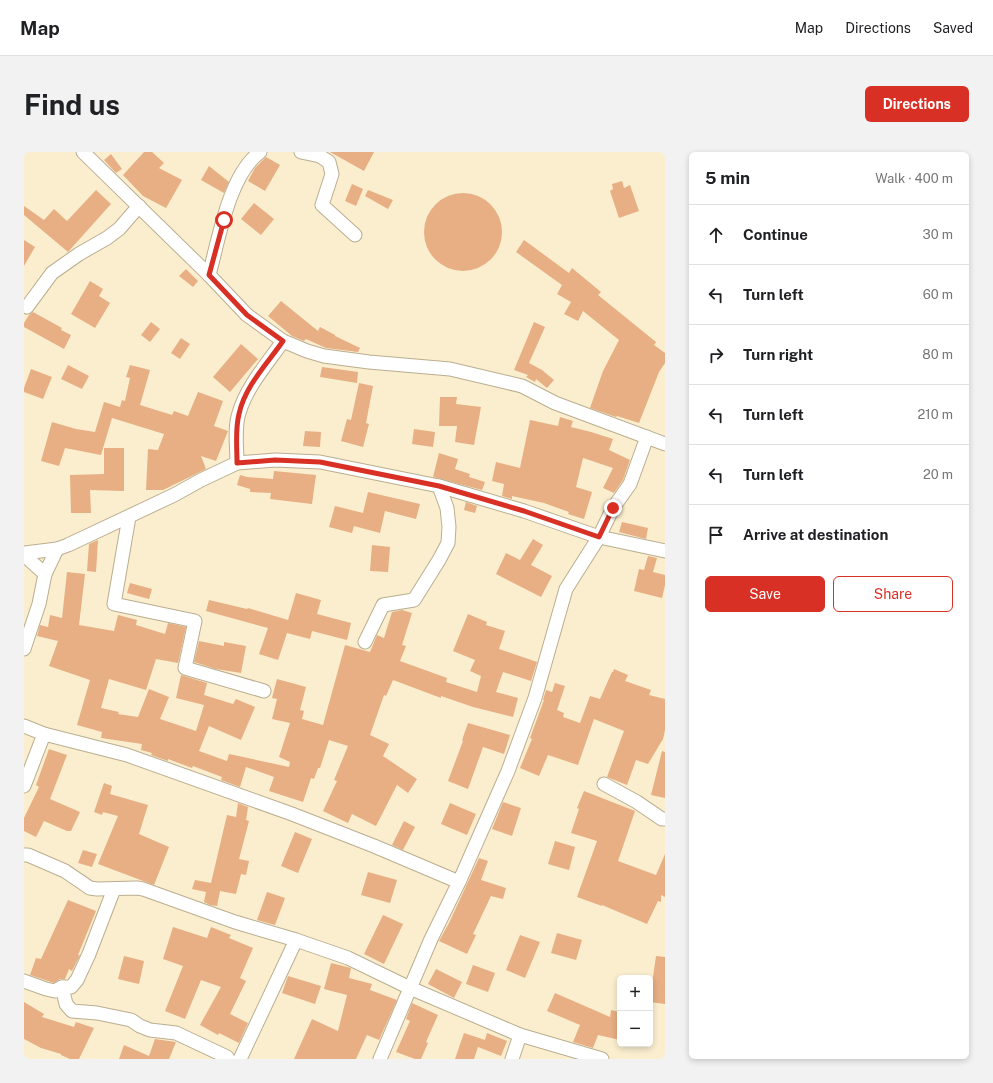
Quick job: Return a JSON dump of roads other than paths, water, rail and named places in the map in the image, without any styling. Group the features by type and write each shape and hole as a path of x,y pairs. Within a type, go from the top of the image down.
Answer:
{"street":[{"path":"83,152 209,275 247,315 283,341 324,356 369,362 450,369 522,386 556,403 665,444"},
{"path":"209,275 235,185 252,158 260,152"},
{"path":"301,152 320,156 329,162 332,174 322,205 356,235"},
{"path":"27,307 52,273 119,229 139,206"},
{"path":"237,463 236,440 239,414 249,388 283,341"},
{"path":"380,1059 431,939 459,882 508,771 530,712 566,589 599,537 613,508 630,484 647,437"},
{"path":"24,554 57,549 68,545 174,496 201,480 237,463 275,460 320,462 439,486 524,511 599,537 665,551"},
{"path":"365,642 383,605 414,600 448,543 449,527 447,508 439,486"},
{"path":"129,517 114,604 195,621 184,668 264,691"},
{"path":"24,649 39,604 45,574 57,549"},
{"path":"24,554 45,574"},
{"path":"24,726 44,734 127,755 292,814 374,846 459,882"},
{"path":"24,786 44,734"},
{"path":"604,784 637,802 662,819 665,819"},
{"path":"25,853 65,871 90,888 143,889 235,922 296,940 348,958 410,988 520,1035 602,1059"},
{"path":"24,981 55,991 62,987 71,987 78,980 114,889"},
{"path":"240,1059 296,940"},
{"path":"62,987 66,1004 72,1011 97,1013 131,1020 150,1030 176,1033 227,1057 228,1059"},
{"path":"512,1059 520,1035"}]}
